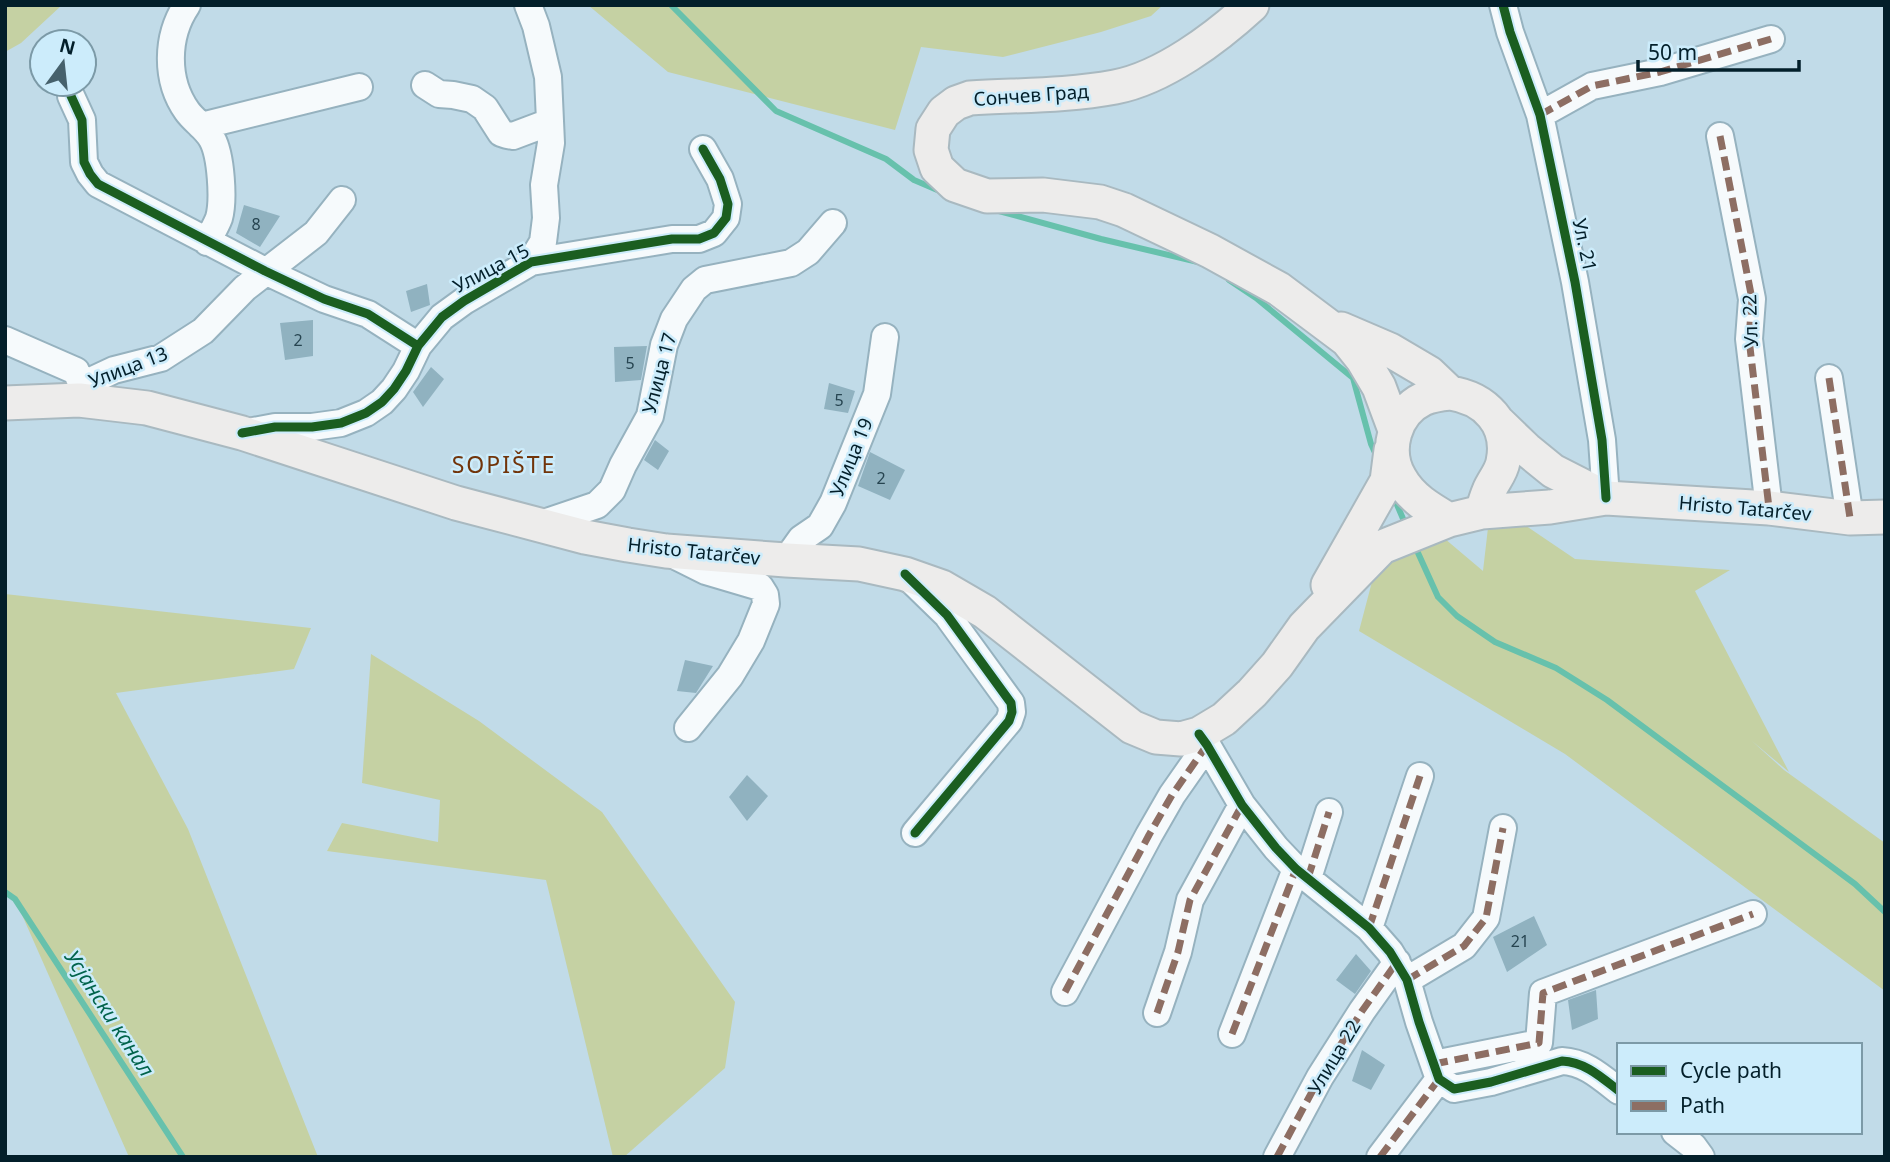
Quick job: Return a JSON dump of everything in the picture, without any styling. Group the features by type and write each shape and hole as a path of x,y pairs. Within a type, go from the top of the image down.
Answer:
{"main road":[{"name":"Сончев Град","path":"1252,5 1178,62 1148,77 1117,87 1068,94 970,98 956,103 944,112 933,130 931,150 937,168 955,185 987,196 1043,195 1100,202 1124,209 1210,251 1279,289 1326,324"},
{"path":"1326,324 1354,333 1390,350 1429,373 1450,393"},
{"path":"1326,324 1348,340 1379,387 1393,440 1394,466 1400,480 1422,504 1449,520 1482,512 1489,489 1503,464 1505,449 1503,435 1491,412 1472,398 1450,393 1429,397 1410,407 1401,418 1393,440"},
{"name":"Hristo Tatarčev","path":"5,402 80,392 242,433 456,503 585,537 666,551 859,564 905,574 942,587 985,611 1132,727 1156,737 1203,740 1252,693 1277,665 1304,627 1387,481 1393,440"},
{"name":"Hristo Tatarčev","path":"1497,422 1553,471 1606,498"},
{"name":"Hristo Tatarčev","path":"1482,512 1550,507 1606,498 1769,509 1850,518 1885,517"},
{"name":"Hristo Tatarčev","path":"1304,627 1382,547 1449,520"}],"street":[{"path":"187,5 176,29 170,64 176,92 187,112 211,136 217,149 221,189 220,215 206,242"},
{"path":"528,5 536,26 548,78 551,143 544,185 543,242 531,262"},
{"name":"Ул. 21","path":"1503,5 1510,33 1540,115 1575,282 1602,440 1606,498"},
{"path":"1540,115 1592,86 1660,72 1772,39"},
{"path":"425,85 439,94 471,99 485,108 501,133 507,135 513,136 550,122"},
{"path":"201,126 359,87"},
{"path":"72,98 82,120 85,162 98,184 265,271 324,299 369,314 418,346"},
{"name":"Ул. 22","path":"1720,136 1752,299 1749,339 1769,509"},
{"name":"Улица 15","path":"242,433 275,427 312,428 341,423 366,413 394,389 418,346 442,317 464,300 531,262 672,239 699,239 714,233 726,218 727,204 720,179 703,149"},
{"name":"Улица 13","path":"80,392 114,370 160,358 203,331 245,288 316,233 342,200"},
{"name":"Улица 17","path":"538,525 597,505 612,490 650,416 664,345 674,319 694,289 705,280 791,263 808,252 833,223"},
{"name":"Улица 19","path":"786,561 801,539 820,526 833,503 877,394 885,337"},
{"path":"5,340 76,371 80,392"},
{"path":"1829,378 1850,518"},
{"path":"666,551 706,571 760,587 765,595 766,604 751,640 730,676 688,728"},
{"path":"905,574 954,623 1010,704 1012,712 1009,721 915,833"},
{"path":"1065,992 1203,740 1242,805 1276,848 1369,928 1402,971 1436,1072 1454,1088 1491,1082 1562,1061 1574,1061 1586,1066 1617,1089"},
{"path":"1369,928 1420,776"},
{"path":"1157,1013 1178,952 1190,900 1242,805"},
{"path":"1231,1034 1329,812"},
{"name":"Улица 22","path":"1277,1157 1320,1077 1362,1011 1402,971 1464,946 1486,918 1503,828"},
{"path":"1380,1157 1436,1072 1539,1044 1543,993 1753,914"},
{"path":"1678,1134 1693,1146 1701,1157"}],"green space":[{"path":"5,5 62,5 37,28 28,28 28,37 5,52"},
{"path":"588,5 1163,5 1151,16 1003,57 921,47 895,130 668,72"},
{"path":"1491,502 1575,559 1730,570 1695,591 1789,772 1752,741 1784,770 1885,843 1885,991 1565,754 1359,631 1378,559 1438,533 1483,571"},
{"path":"5,594 311,628 294,669 116,693 188,829 318,1157 129,1157 15,899 5,893"},
{"path":"371,654 479,721 602,812 735,1002 725,1068 624,1157 613,1157 546,880 327,851 342,823 438,842 440,800 362,783"}],"building":[{"path":"244,205 280,216 260,247 236,233"},
{"path":"427,284 430,305 411,312 406,291"},
{"path":"313,320 313,356 285,360 280,323"},
{"path":"647,346 641,380 615,382 614,347"},
{"path":"431,367 444,379 423,407 413,392"},
{"path":"829,383 855,391 848,413 824,409"},
{"path":"655,440 669,451 658,470 644,460"},
{"path":"870,452 905,470 890,500 858,486"},
{"path":"685,660 713,666 696,693 677,691"},
{"path":"747,775 768,796 747,821 729,797"},
{"path":"1534,916 1547,945 1507,972 1493,937"},
{"path":"1356,954 1371,971 1355,994 1336,980"},
{"path":"1596,990 1598,1019 1572,1030 1568,1000"},
{"path":"1362,1050 1385,1065 1371,1090 1352,1081"}],"waterway":[{"path":"671,5 776,111 886,159 914,180 942,192"},
{"path":"999,211 1198,262"},
{"path":"1229,280 1256,298 1353,378 1377,457"},
{"path":"1392,493 1407,528"},
{"path":"1414,544 1438,597 1457,616 1495,642 1556,668 1607,700 1855,884 1885,912"},
{"name":"Усјански канал","path":"5,892 15,899 183,1157"}],"marked path":[{"path":"1540,115 1592,86 1660,72 1771,39"},
{"path":"1720,136 1752,299 1749,339 1769,508"},
{"path":"1829,378 1850,518"},
{"path":"1065,992 1149,835 1172,795 1207,745"},
{"path":"1369,928 1420,776"},
{"path":"1157,1013 1178,952 1190,900 1242,805"},
{"path":"1308,878 1329,812"},
{"path":"1407,980 1464,946 1486,918 1503,828"},
{"path":"1232,1034 1296,869"},
{"path":"1434,1064 1539,1043 1543,993 1753,914"},
{"path":"1277,1157 1320,1077 1397,962"},
{"path":"1380,1157 1439,1079"}],"cycle path":[{"path":"1503,5 1540,115 1575,282 1602,440 1606,498"},
{"path":"72,98 82,120 84,162 98,184 265,271 324,299 368,314 418,346"},
{"path":"242,433 275,427 312,427 341,423 366,413 394,389 418,346 442,317 531,262 672,239 699,239 714,233 726,218 728,204 720,179 703,149"},
{"path":"905,574 947,615 1011,703 1012,712 1009,721 915,833"},
{"path":"1199,734 1242,805 1276,848 1296,869 1369,928 1390,952 1407,980 1439,1079 1454,1089 1491,1082 1562,1061 1585,1067 1617,1090"}],"district":[{"name":"SOPIŠTE","path":"504,464"}]}
